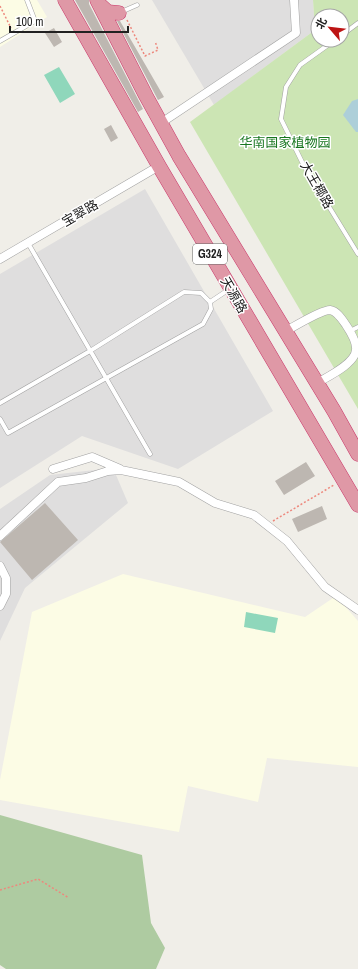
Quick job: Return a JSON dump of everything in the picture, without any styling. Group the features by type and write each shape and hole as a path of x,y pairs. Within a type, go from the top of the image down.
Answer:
{"highway":[{"name":"天源路","path":"65,0 230,289 358,505"},
{"name":"天源路","path":"97,2 180,156 286,331 358,454"},
{"path":"97,2 108,12 123,17"},
{"path":"114,33 112,20 123,17"}],"street":[{"path":"162,123 296,33 294,0"},
{"name":"宝翠路","path":"0,259 159,166"},
{"path":"286,331 329,310 337,313 350,331 357,352 340,369 316,383"},
{"path":"53,469 92,457 121,470 179,482 214,503 254,514 287,541 325,587 358,610"},
{"path":"0,536 58,482 86,478 108,471 121,470"},
{"path":"0,566 6,578 6,594 0,606"}],"lane":[{"path":"0,41 35,21 27,0"},
{"path":"123,17 137,5"},
{"name":"大王椰路","path":"324,48 300,65 286,87 281,119 304,166 358,254"},
{"path":"28,243 150,454"},
{"path":"210,302 230,289"},
{"path":"0,404 90,351 184,292 201,293 210,302 211,309 203,324 8,433 0,419"},
{"path":"350,331 358,327"}],"path":[{"path":"0,6 14,33"},
{"path":"123,17 145,56 158,50 155,42"},
{"path":"267,525 343,479"},
{"path":"0,890 38,879 69,898"}],"shaded area":[{"path":"0,0 37,0 47,17 0,47"},
{"path":"152,0 313,0 314,8 310,8 310,34 214,105"},
{"path":"145,189 273,411 178,469 82,436 0,488 0,274"},
{"path":"113,468 128,503 25,588 0,641 0,509 50,475"},
{"path":"123,574 305,617 336,596 358,621 358,767 267,758 258,802 188,786 179,832 0,800 0,780 32,612"}],"green space":[{"name":"华南国家植物园","path":"313,0 358,0 358,409 190,122 310,34 310,48 350,48 350,8 314,8"},
{"path":"59,67 75,94 60,103 44,75"},
{"path":"246,612 278,618 275,633 244,627"},
{"path":"0,815 142,855 151,923 165,948 156,969 6,969 0,965"}],"water":[{"path":"358,99 358,132 356,132 343,115 352,101"}],"building":[{"path":"75,0 89,0 89,4 143,109 138,112"},
{"path":"117,21 120,21 164,97 158,100"},
{"path":"54,28 62,42 54,47 45,33"},
{"path":"111,125 118,138 111,142 104,129"},
{"path":"306,462 315,476 284,495 275,481"},
{"path":"45,503 78,540 32,580 0,542"},
{"path":"322,506 327,519 298,532 292,519"}]}
